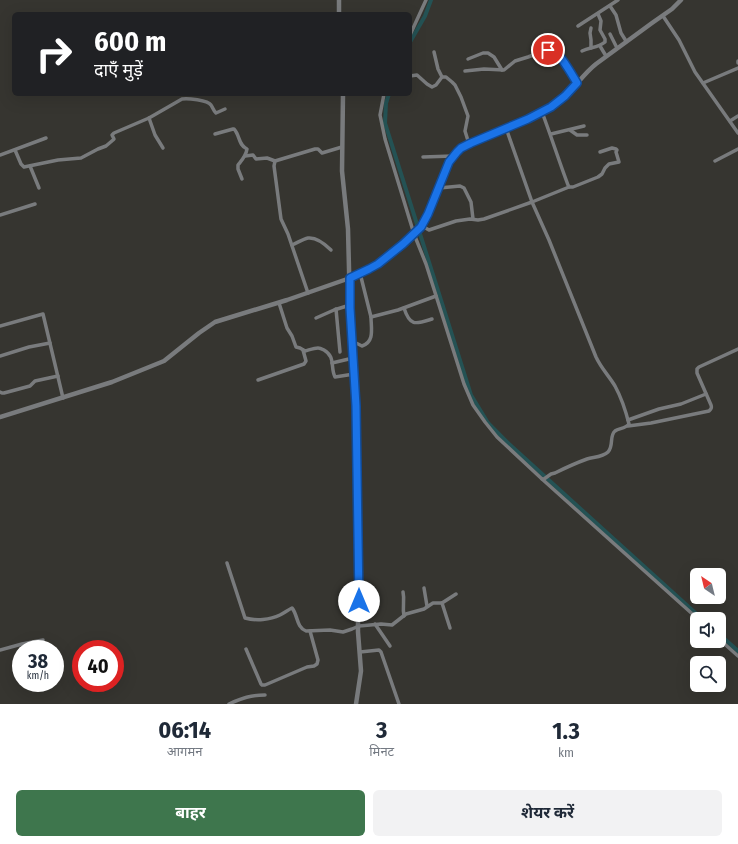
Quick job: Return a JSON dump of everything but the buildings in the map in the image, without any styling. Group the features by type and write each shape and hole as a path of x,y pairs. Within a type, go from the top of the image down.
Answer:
{"street":[{"path":"338,0 339,12"},
{"path":"412,31 426,0"},
{"path":"578,26 618,0"},
{"path":"0,417 112,382 164,361 215,322 279,303 350,278 369,269 382,261 415,233 421,226 428,214 449,162 461,148 528,119 559,101 589,69 626,41 663,16 681,0"},
{"path":"610,6 616,15 621,33 626,41"},
{"path":"582,51 600,46 605,41 600,30 601,21 598,14"},
{"path":"663,16 677,36 692,67 738,133"},
{"path":"591,28 591,48"},
{"path":"610,34 617,48"},
{"path":"600,46 606,56"},
{"path":"465,71 506,69 515,61 552,48 556,51 577,83"},
{"path":"434,52 438,69 442,77 446,78 455,85 461,97 468,116 465,131 469,144"},
{"path":"468,59 483,53 488,53 494,57 502,70"},
{"path":"703,83 738,68"},
{"path":"412,76 419,76 432,87 436,85 442,77"},
{"path":"343,96 342,171 348,230 350,305 357,431 358,626 361,671 356,704"},
{"path":"384,96 380,115 391,158 464,384 473,405 497,437 690,612"},
{"path":"15,150 22,166 81,158 106,146 114,139 112,135 114,133 149,118 184,98 209,103 212,106 213,111 216,113 225,109"},
{"path":"542,112 569,187"},
{"path":"730,121 738,116"},
{"path":"149,118 155,135 163,148"},
{"path":"551,134 584,126"},
{"path":"506,128 532,202 549,240 596,357 620,396 628,420 628,426"},
{"path":"215,134 236,129 242,146 247,149 244,159 238,165 242,179"},
{"path":"570,130 577,135 588,135"},
{"path":"0,155 46,138"},
{"path":"245,156 253,155 256,159 267,158 275,161 315,149 322,152 342,147"},
{"path":"421,226 429,230 456,221 484,219 598,177 610,164 619,162 616,148 600,152"},
{"path":"715,161 738,149"},
{"path":"423,157 453,156"},
{"path":"275,161 274,166 280,214 308,293"},
{"path":"30,166 39,188"},
{"path":"439,188 460,186 464,188 471,202 473,219"},
{"path":"0,215 35,204"},
{"path":"292,245 307,238 313,238 326,245 331,250"},
{"path":"352,341 362,346 367,344 371,338 371,317 360,273"},
{"path":"371,317 393,312 436,296"},
{"path":"279,303 287,328 297,348 307,351 317,348 331,356 334,377 354,374"},
{"path":"316,318 336,309 350,305"},
{"path":"404,308 407,318 410,321 420,323 432,319"},
{"path":"336,309 340,352"},
{"path":"0,326 43,314 63,398"},
{"path":"0,356 29,347 50,343"},
{"path":"543,479 586,459 606,453 611,448 614,432 628,426 651,423 711,410 712,407 696,373 697,369 738,349"},
{"path":"258,380 304,364 306,361 303,350"},
{"path":"332,363 354,358"},
{"path":"0,392 4,393 30,386 35,381 58,376"},
{"path":"628,420 659,409 681,404 706,394"},
{"path":"227,563 245,618 256,620 272,618 292,608 302,629 310,631 330,630 343,632 358,626 392,624 410,613 424,609 433,603 442,603 456,594"},
{"path":"424,588 427,606"},
{"path":"403,592 405,600 402,608 404,616"},
{"path":"442,603 450,628"},
{"path":"375,624 390,646"},
{"path":"246,649 260,684 265,685 317,664 318,660 310,631"},
{"path":"726,645 738,656"},
{"path":"0,650 12,647"},
{"path":"360,652 381,651 399,704"},
{"path":"229,704 240,699 265,695"}],"waterway":[{"path":"412,39 425,16 431,0"},
{"path":"388,96 386,103 385,123 471,395 488,423 509,444 694,612"},
{"path":"726,640 738,651"}],"route":[{"path":"359,601 356,406 350,308 350,278 378,264 421,227 428,214 449,162 461,148 528,119 551,107 565,96 577,83 556,51 552,48 548,50"}]}
